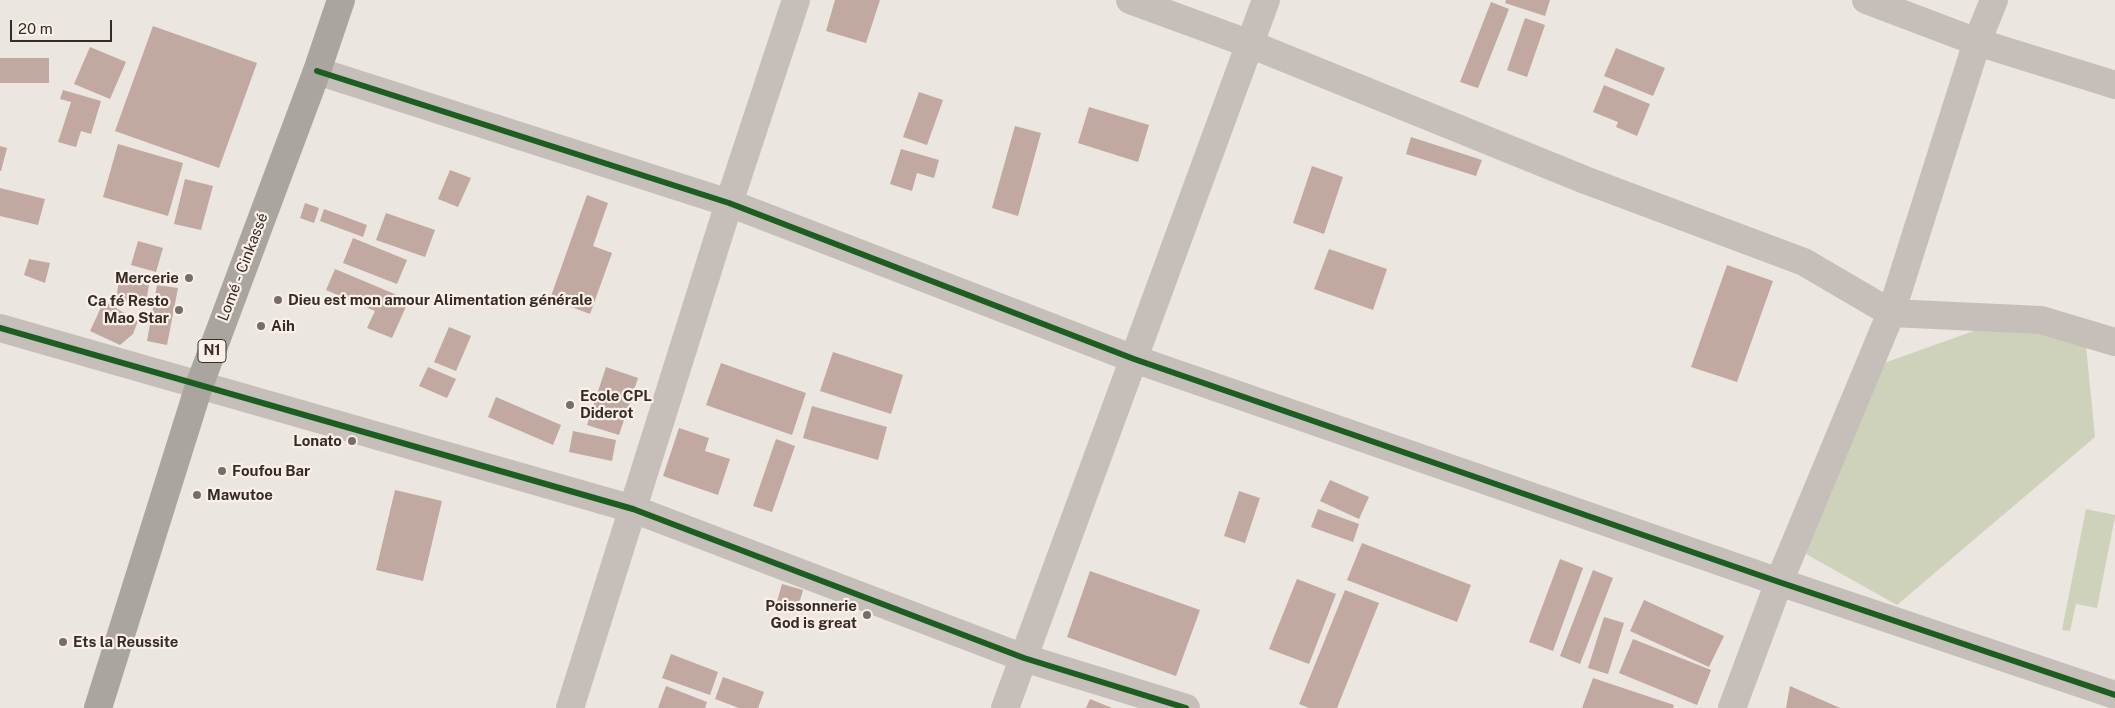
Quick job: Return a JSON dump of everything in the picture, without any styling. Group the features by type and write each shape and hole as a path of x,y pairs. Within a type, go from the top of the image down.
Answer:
{"highway":[{"name":"Lomé - Cinkassé","path":"98,708 199,386 317,71 341,0"}],"street":[{"path":"570,708 728,203 796,0"},
{"path":"1130,0 1250,44 1585,180 1804,262 1891,313 2041,320 2115,342"},
{"path":"1005,708 1266,0"},
{"path":"1866,0 1977,42 2115,85"},
{"path":"1732,708 1779,582 1891,313 1977,42 1994,0"},
{"path":"317,71 728,203 1134,359 1779,582 2115,695"},
{"path":"0,328 633,509 1024,658 1186,708"}],"green space":[{"path":"2002,321 2086,346 2095,437 1897,605 1806,554 1838,458 1884,363"},
{"path":"2086,509 2115,515 2097,608 2076,604 2070,631 2062,630"}],"building":[{"path":"835,0 880,0 866,43 826,31"},
{"path":"1506,0 1550,0 1545,16 1505,3"},
{"path":"1491,2 1509,9 1478,88 1460,82"},
{"path":"1525,18 1545,25 1527,77 1507,70"},
{"path":"153,26 257,63 219,168 115,131"},
{"path":"90,47 126,62 110,99 74,84"},
{"path":"1616,48 1665,68 1653,96 1604,76"},
{"path":"0,58 49,58 49,83 0,83"},
{"path":"1604,85 1650,104 1637,136 1616,127 1618,122 1593,112"},
{"path":"63,90 101,101 91,134 81,131 76,147 58,142 71,102 60,99"},
{"path":"919,92 943,100 927,145 903,137"},
{"path":"1089,107 1149,125 1138,162 1078,143"},
{"path":"1015,126 1041,133 1018,216 992,208"},
{"path":"1411,137 1482,160 1476,176 1406,154"},
{"path":"118,144 183,163 168,216 103,197"},
{"path":"0,146 7,148 1,171 0,171"},
{"path":"901,149 939,160 934,178 917,173 912,191 890,184"},
{"path":"1312,166 1343,177 1324,234 1293,223"},
{"path":"450,170 471,178 458,207 438,199"},
{"path":"185,179 213,186 201,230 174,224"},
{"path":"0,188 45,199 38,225 0,216"},
{"path":"587,195 608,203 593,246 612,253 590,314 550,299"},
{"path":"305,203 319,208 314,223 300,218"},
{"path":"324,209 367,225 363,237 320,221"},
{"path":"386,213 435,230 425,257 376,240"},
{"path":"353,238 407,260 397,284 343,263"},
{"path":"138,241 163,248 156,272 131,265"},
{"path":"1329,249 1387,269 1373,310 1314,289"},
{"path":"29,259 50,263 45,283 24,275"},
{"path":"1727,265 1773,281 1737,382 1691,367"},
{"path":"335,269 409,300 392,338 367,328 375,311 326,290"},
{"path":"120,273 150,277 146,304 116,300"},
{"path":"157,285 178,288 167,345 147,341"},
{"path":"104,301 138,321 133,334 120,345 90,331"},
{"path":"449,327 471,336 456,371 434,362"},
{"path":"833,352 903,375 891,414 820,391"},
{"path":"721,363 806,393 792,435 706,405"},
{"path":"428,367 456,379 447,398 419,386"},
{"path":"606,367 638,378 619,435 587,425"},
{"path":"496,397 561,425 553,445 488,417"},
{"path":"812,406 887,427 878,460 803,438"},
{"path":"679,428 709,438 705,451 730,459 718,495 663,476"},
{"path":"573,431 616,440 612,461 569,452"},
{"path":"776,439 795,446 772,512 753,506"},
{"path":"1330,480 1369,497 1359,519 1320,501"},
{"path":"395,490 442,501 423,581 376,570"},
{"path":"1239,491 1260,498 1245,543 1224,536"},
{"path":"1318,509 1359,524 1353,542 1311,527"},
{"path":"1362,543 1471,585 1457,622 1347,580"},
{"path":"1560,559 1583,568 1553,651 1529,642"},
{"path":"1593,570 1613,578 1580,664 1560,656"},
{"path":"1090,571 1200,610 1176,676 1067,637"},
{"path":"1297,579 1336,594 1309,664 1269,649"},
{"path":"782,584 803,590 797,611 776,605"},
{"path":"1345,590 1379,603 1337,708 1309,708 1299,704"},
{"path":"1644,600 1724,636 1709,667 1630,631"},
{"path":"1604,617 1624,623 1608,674 1588,668"},
{"path":"1633,639 1711,670 1697,705 1619,673"},
{"path":"671,654 718,672 710,695 662,678"},
{"path":"723,677 764,692 758,708 739,708 715,699"},
{"path":"1593,678 1674,705 1673,708 1582,708"},
{"path":"666,686 707,702 705,708 658,708"},
{"path":"1790,686 1840,708 1786,708"},
{"path":"1090,699 1112,708 1086,708"}],"cycle path":[{"path":"317,71 729,203 1134,359 1779,582 2115,695"},
{"path":"0,328 633,509 1024,658 1186,708"}],"place":[{"name":"Mercerie","path":"189,278"},
{"name":"Dieu est mon amour Alimentation générale","path":"278,300"},
{"name":"Ca fé Resto Mao Star","path":"179,310"},
{"name":"Aih","path":"261,326"},
{"name":"Ecole CPL Diderot","path":"570,405"},
{"name":"Lonato","path":"352,441"},
{"name":"Foufou Bar","path":"222,471"},
{"name":"Mawutoe","path":"197,495"},
{"name":"Poissonnerie God is great","path":"867,615"},
{"name":"Ets la Reussite","path":"63,642"}]}
